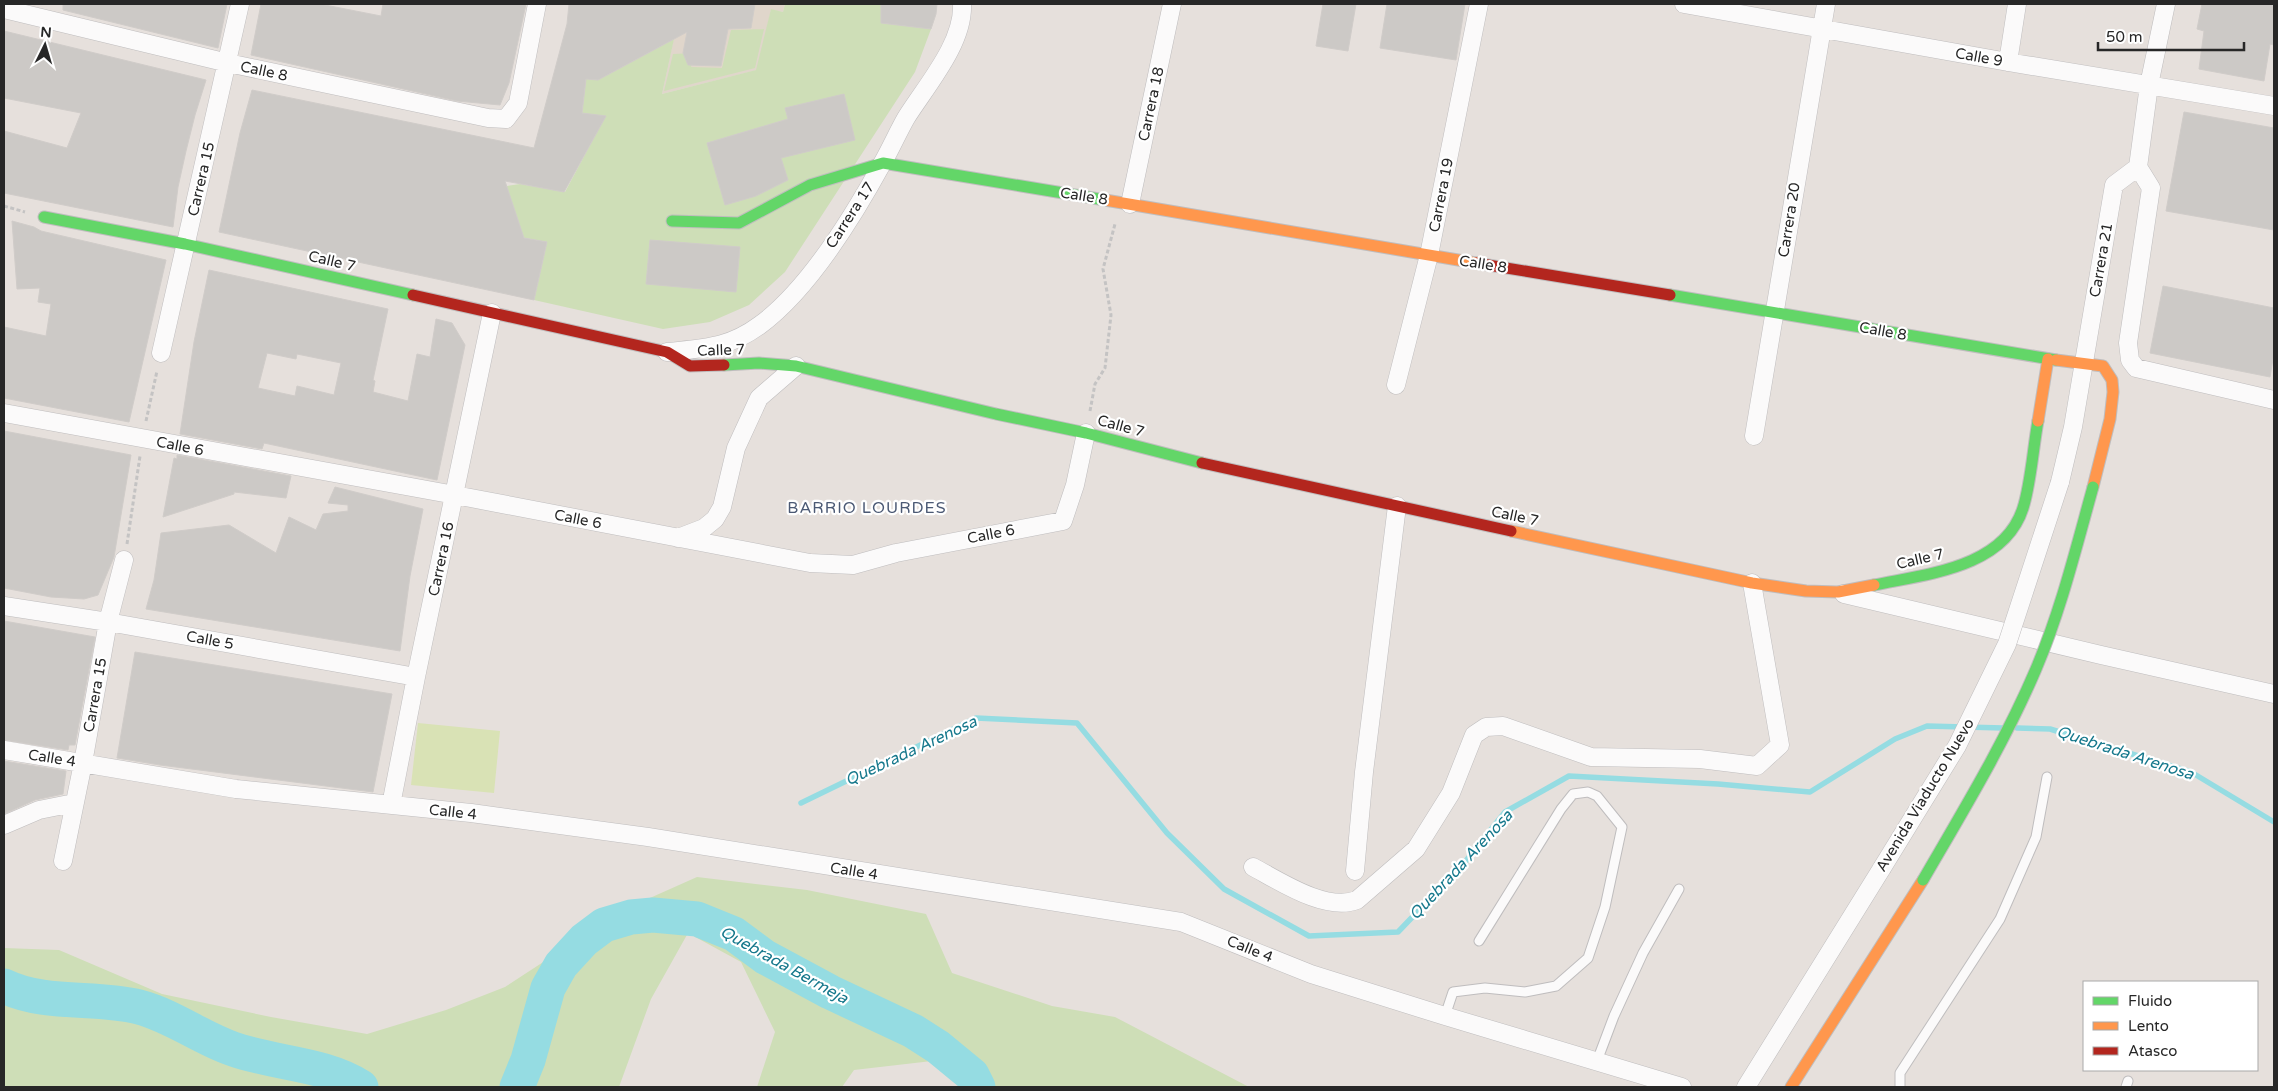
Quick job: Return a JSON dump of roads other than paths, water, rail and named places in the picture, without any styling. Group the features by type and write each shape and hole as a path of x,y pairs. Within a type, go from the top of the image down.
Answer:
{"street":[{"name":"Carrera 15","path":"161,353 240,4"},
{"name":"Calle 8","path":"4,9 228,63 488,118 506,118 518,103 537,4"},
{"name":"Carrera 17","path":"667,352 714,347 735,341 776,312 793,295 846,226 883,164 906,120 948,54 958,29 962,4"},
{"name":"Carrera 18","path":"1130,204 1172,4"},
{"name":"Carrera 19","path":"1396,385 1429,255 1479,4"},
{"name":"Calle 9","path":"1684,4 2008,62 2274,106"},
{"name":"Carrera 20","path":"1754,436 1826,4"},
{"path":"2008,62 2017,4"},
{"path":"2166,4 2150,85 2138,167 2151,188 2128,343 2130,360 2136,368 2274,400"},
{"name":"Calle 8","path":"883,164 1774,312 2048,360 2103,366 2113,384"},
{"path":"672,221 739,222 747,220 761,210 810,185 883,164"},
{"name":"Carrera 21","path":"2084,364 2114,185 2138,167"},
{"name":"Calle 7","path":"44,217 185,244 667,352 690,366 759,364 796,366 996,414 1086,433 1237,472 1752,583 1806,591 1838,592 1948,569 1991,551 2013,530 2023,508 2048,360"},
{"name":"Carrera 16","path":"391,806 416,676 492,313"},
{"name":"Avenida Viaducto Nuevo","path":"1746,1087 1957,746 2007,644 2060,482 2073,426 2084,364"},
{"path":"678,539 704,528 715,519 722,508 736,448 759,398 796,366"},
{"path":"1791,1087 1923,880 1991,764 2036,668 2059,605 2093,487 2110,415 2113,384 2136,368"},
{"name":"Calle 6","path":"4,413 455,495 810,563 853,565 896,553 1063,521 1075,485 1086,433"},
{"path":"1356,871 1364,772 1398,506"},
{"name":"Carrera 15","path":"63,861 83,763 108,622 124,560"},
{"path":"1253,867 1307,895 1336,903 1348,903 1357,900 1416,849 1451,793 1474,735 1486,727 1503,726 1591,757 1700,759 1757,766 1780,745 1752,583"},
{"path":"1838,592 2274,694"},
{"name":"Calle 5","path":"4,606 108,622 416,676"},
{"name":"Calle 4","path":"4,750 236,789 471,813 648,837 1181,922 1311,974 1682,1087"},
{"path":"4,825 39,810 74,803"}],"lane":[{"path":"1900,1087 1900,1073 2000,919 2036,837 2047,777"},
{"path":"1445,1016 1453,992 1485,988 1525,992 1556,986 1588,958 1605,907 1622,827 1597,796 1588,792 1573,794 1560,809 1479,941"},
{"path":"1597,1061 1614,1016 1643,953 1679,889"}],"waterway":[{"name":"Quebrada Arenosa","path":"801,803 976,718 1077,723 1167,833 1224,889 1309,936 1398,932 1465,862 1505,812 1569,776 1718,784 1810,792 1895,739 1927,726 2003,728"},
{"name":"Quebrada Arenosa","path":"2017,728 2050,729 2191,772 2274,822"},
{"name":"Quebrada Bermeja","path":"517,1087 528,1060 548,988 561,965 584,940 604,925 631,917 653,915 697,919 734,934 765,957 830,992 913,1031 938,1047 972,1075 978,1087"},
{"name":"Quebrada Bermeja","path":"4,986 20,992 53,999 106,1002 139,1007 164,1016 233,1049 315,1068 346,1079 361,1087"}],"district":[{"name":"BARRIO LOURDES","path":"867,508"}]}
